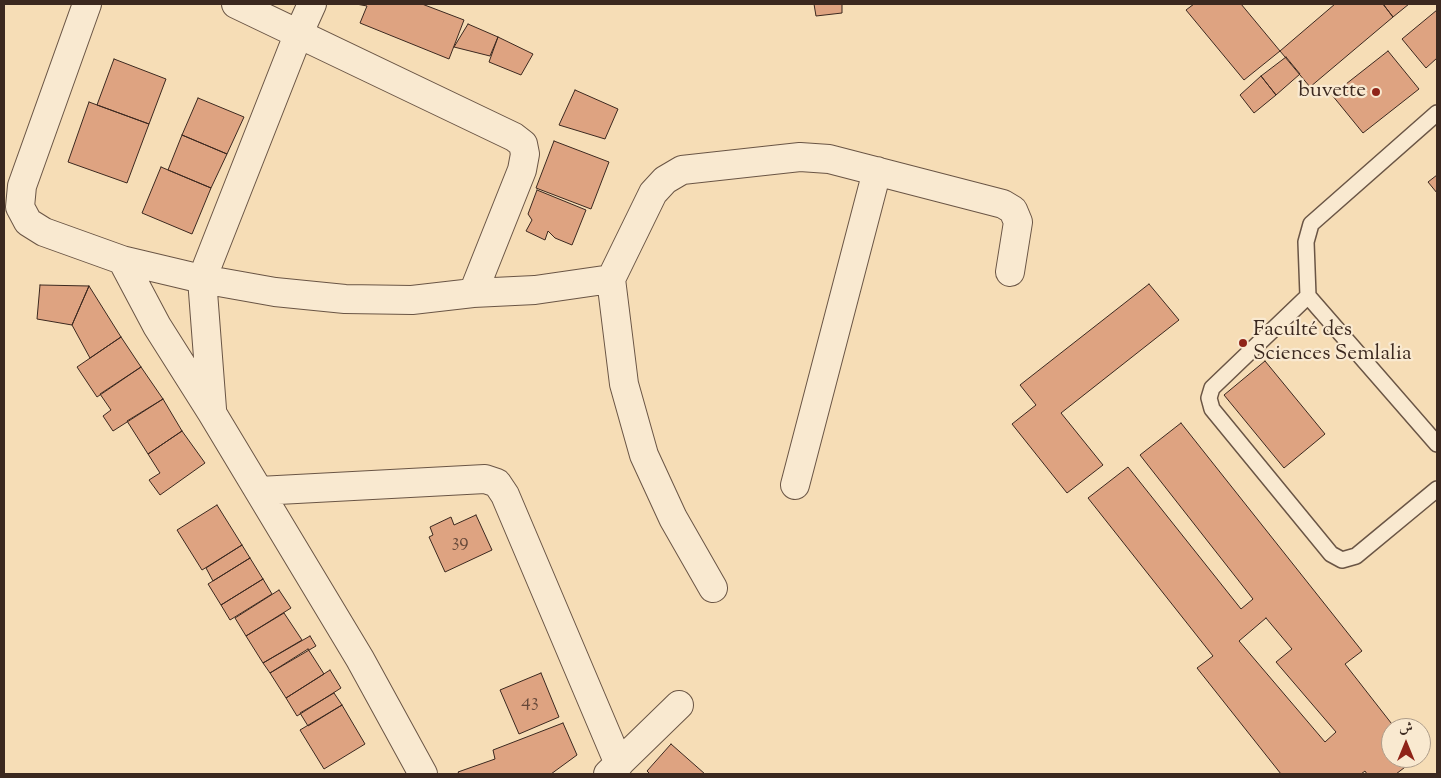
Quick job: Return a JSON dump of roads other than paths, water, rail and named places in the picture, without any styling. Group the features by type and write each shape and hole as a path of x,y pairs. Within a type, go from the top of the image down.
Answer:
{"street":[{"path":"88,4 22,186 12,205 28,222 44,232 122,260 202,279 275,292 345,299 412,300 473,293 535,290 611,279"},
{"path":"236,4 514,137 523,144 525,154 522,170 473,293"},
{"path":"212,414 202,279 312,4"},
{"path":"713,588 673,518 644,454 624,384 611,279 653,193 665,180 682,170 800,157 829,159 1003,204 1013,210 1018,222 1010,272"},
{"path":"795,485 877,171"},
{"path":"122,260 157,326 360,659 423,774"},
{"path":"259,491 484,479 497,484 505,495 613,769 679,705"}],"lane":[{"path":"1437,113 1311,224 1306,242 1308,296 1437,444"},
{"path":"1308,296 1212,388 1209,398 1212,409 1331,554 1342,560 1356,556 1437,489"}],"place":[{"name":"buvette","path":"1376,92"},
{"name":"Faculté des Sciences Semlalia","path":"1243,343"}]}
